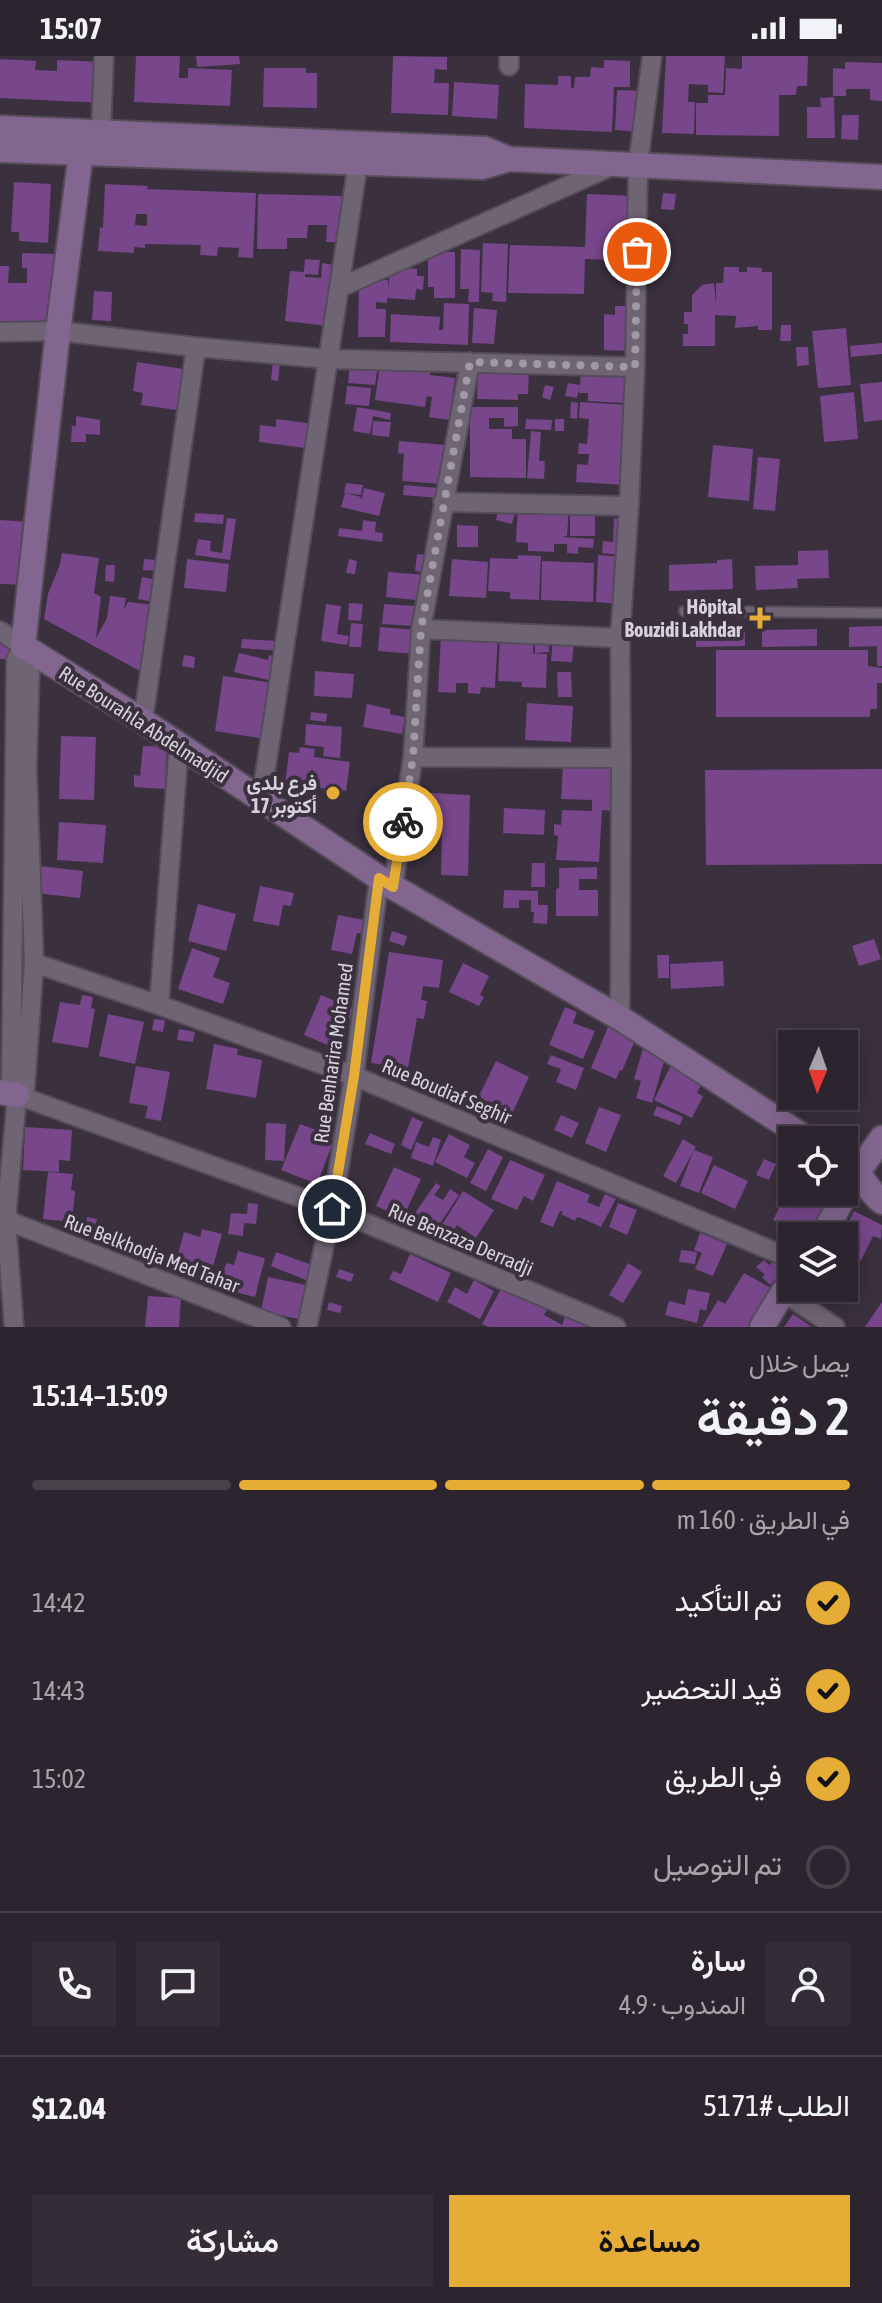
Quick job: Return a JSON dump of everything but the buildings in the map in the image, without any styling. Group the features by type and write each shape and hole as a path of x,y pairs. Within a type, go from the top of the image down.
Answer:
{"street":[{"path":"101,132 104,56"},
{"path":"620,1018 620,638 635,367 628,164 652,56"},
{"path":"0,128 485,149 509,159"},
{"path":"0,150 482,167 509,159 882,177"},
{"path":"14,1327 6,1220 8,1094 11,1085 16,660 23,646 81,153"},
{"path":"261,800 358,163"},
{"path":"339,288 628,164"},
{"path":"0,332 58,331 328,359 635,367"},
{"path":"143,721 196,347"},
{"name":"Rue Benharira Mohamed","path":"307,1327 332,1209 386,883 413,757 421,629 470,362"},
{"path":"443,502 629,506"},
{"path":"421,629 620,638"},
{"path":"0,631 23,646 30,665 27,768 34,963 25,1089 8,1094"},
{"name":"Rue Bourahla Abdelmadjid","path":"23,646 143,721 386,883 620,1018 787,1126"},
{"path":"0,744 14,763"},
{"path":"159,1005 179,745"},
{"path":"413,757 621,758"},
{"name":"Rue Boudiaf Seghir","path":"34,963 354,1076 778,1253"},
{"name":"Rue Benzaza Derradji","path":"8,1094 332,1209 616,1327"},
{"path":"858,1160 882,1138"},
{"path":"858,1175 880,1200"},
{"name":"Rue Belkhodja Med Tahar","path":"6,1220 281,1327"},
{"path":"762,1327 778,1302"},
{"path":"806,1302 835,1327"}],"lane":[{"path":"684,611 882,613"}],"way so far":[{"path":"403,822 413,757 421,629 470,362 635,367 637,252"}],"place":[{"name":"Hôpital Bouzidi Lakhdar","path":"760,618"},
{"name":"فرع بلدي 17 أكتوبر","path":"333,793"}],"route":[{"path":"332,1209 354,1076 379,878 393,887 403,822"}]}
